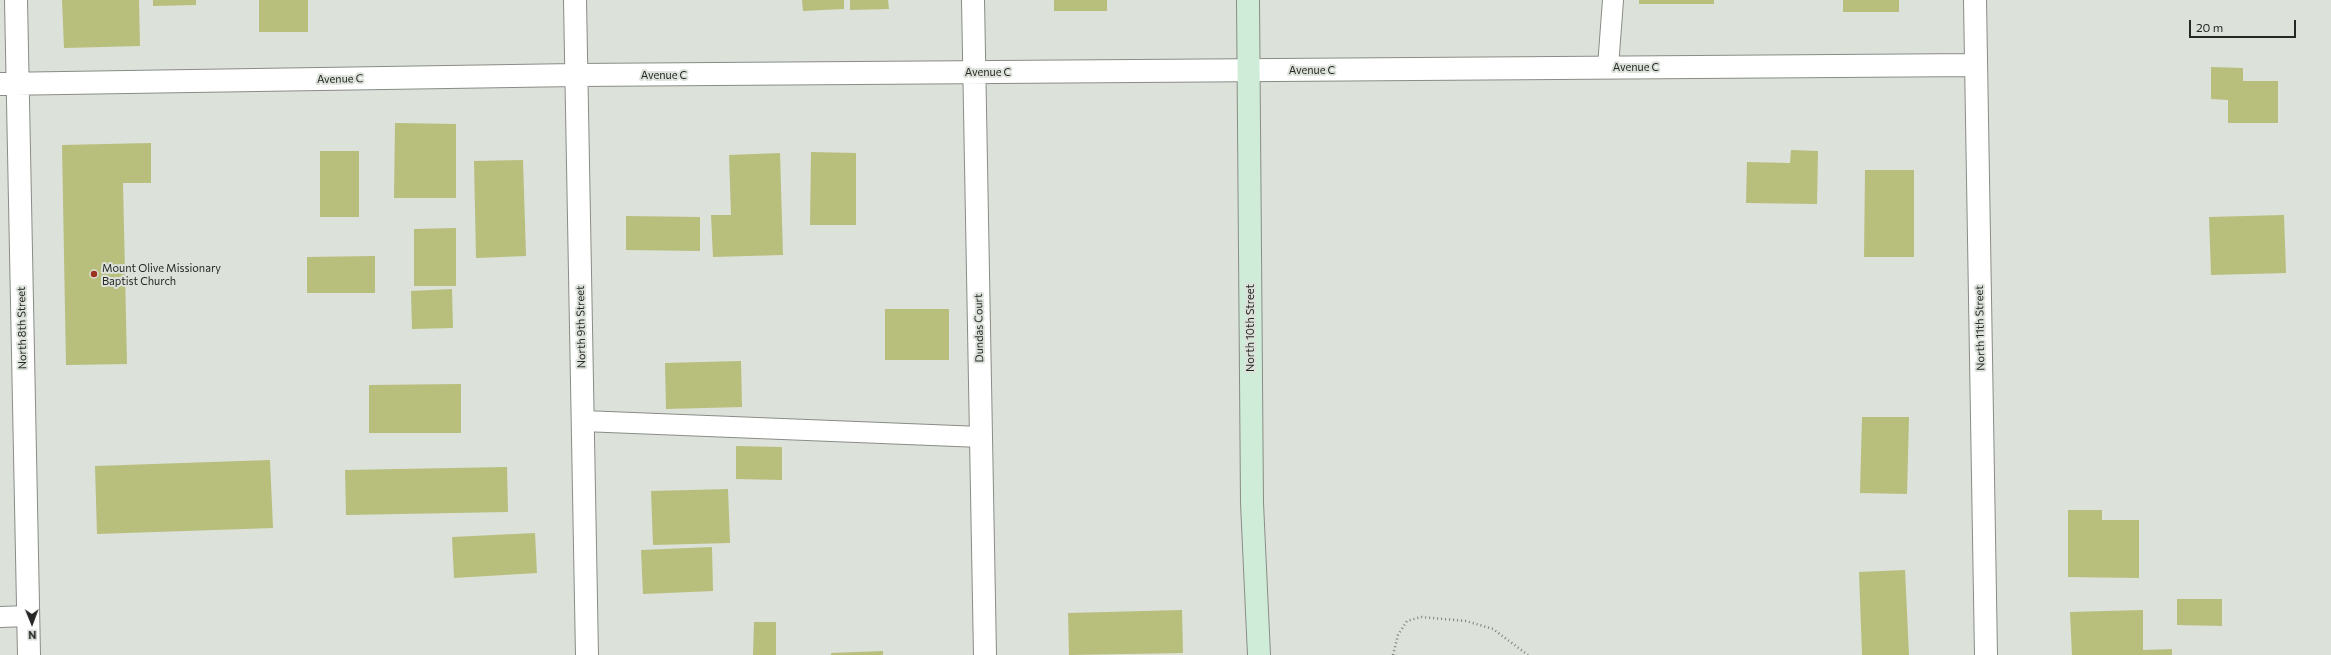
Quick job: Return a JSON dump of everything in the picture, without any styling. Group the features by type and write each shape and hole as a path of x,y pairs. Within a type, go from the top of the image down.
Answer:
{"street":[{"name":"North 8th Street","path":"16,0 8,84 29,655"},
{"name":"North 9th Street","path":"575,0 587,655"},
{"name":"Dundas Court","path":"973,0 985,655"},
{"name":"North 10th Street","path":"1248,0 1252,503 1259,655"},
{"name":"North 11th Street","path":"1975,0 1986,655"},
{"name":"Avenue C","path":"8,84 576,75 1976,64"}],"lane":[{"path":"1608,67 1613,0"},
{"path":"583,421 981,437"},
{"path":"0,617 28,616"}],"path":[{"path":"1393,655 1398,635 1407,621 1421,617 1466,621 1492,629 1528,655"}],"building":[{"path":"62,0 139,0 140,46 64,48"},
{"path":"153,0 196,0 196,5 153,6"},
{"path":"259,0 308,0 308,32 259,32"},
{"path":"802,0 844,0 844,9 803,11"},
{"path":"850,0 888,0 889,9 850,10"},
{"path":"1054,0 1107,0 1107,11 1054,11"},
{"path":"1639,0 1714,0 1714,4 1639,4"},
{"path":"1843,0 1899,0 1899,12 1843,12"},
{"path":"2211,67 2243,68 2243,81 2278,81 2278,123 2228,123 2228,100 2211,99"},
{"path":"395,123 456,124 456,198 394,198"},
{"name":"Mount Olive Missionary Baptist Church","path":"151,143 151,183 123,183 127,364 66,365 62,145"},
{"path":"1791,150 1818,151 1817,204 1746,203 1747,162 1790,163"},
{"path":"320,151 359,151 359,217 320,217"},
{"path":"811,152 856,153 856,225 810,225"},
{"path":"780,153 783,255 713,257 711,215 731,215 729,155"},
{"path":"523,160 526,256 476,258 474,161"},
{"path":"1865,170 1914,170 1914,257 1864,257"},
{"path":"2284,215 2286,273 2211,275 2209,217"},
{"path":"626,216 700,217 700,251 626,250"},
{"path":"456,228 456,286 414,286 414,229"},
{"path":"375,256 375,293 307,293 307,257"},
{"path":"452,289 453,328 412,329 411,291"},
{"path":"885,309 949,309 949,360 885,360"},
{"path":"741,361 742,407 666,409 665,363"},
{"path":"461,384 461,433 369,433 369,385"},
{"path":"1862,417 1909,417 1907,494 1860,493"},
{"path":"736,446 782,447 782,480 736,479"},
{"path":"270,460 273,528 97,534 95,466"},
{"path":"507,467 508,512 346,515 345,470"},
{"path":"728,489 730,543 653,545 651,491"},
{"path":"2068,510 2102,510 2102,520 2139,520 2139,578 2068,577"},
{"path":"535,533 537,573 454,578 452,537"},
{"path":"712,547 713,591 643,594 641,550"},
{"path":"1905,570 1909,655 1862,655 1859,572"},
{"path":"2177,599 2222,599 2222,626 2177,625"},
{"path":"1182,610 1183,653 1069,655 1068,613"},
{"path":"2143,610 2143,650 2172,649 2172,655 2072,655 2070,612"},
{"path":"754,622 776,622 776,655 753,655"},
{"path":"883,651 883,655 831,655 831,653"}],"place":[{"name":"Mount Olive Missionary Baptist Church","path":"94,274"}]}
